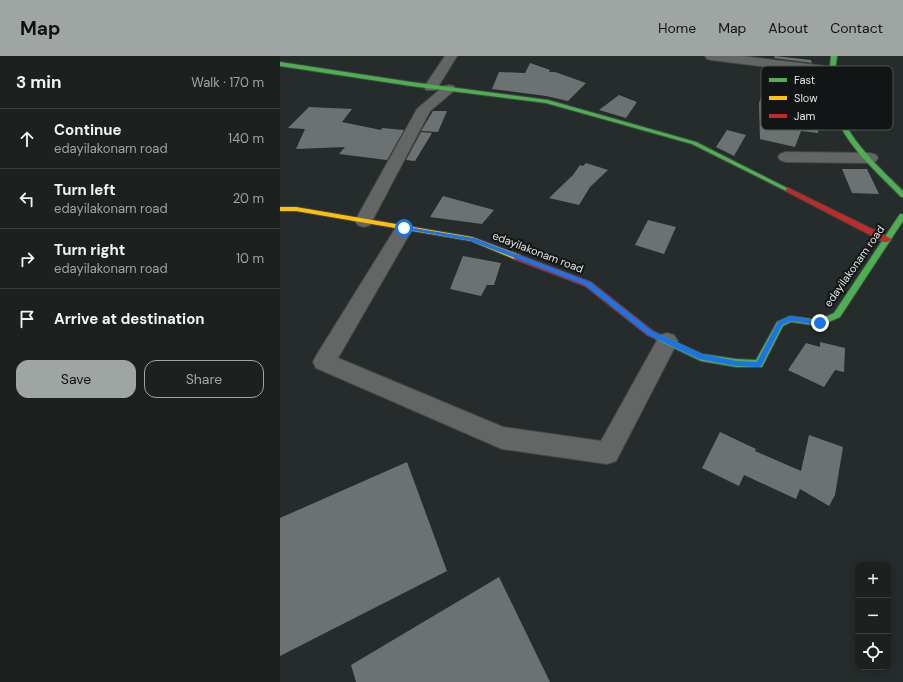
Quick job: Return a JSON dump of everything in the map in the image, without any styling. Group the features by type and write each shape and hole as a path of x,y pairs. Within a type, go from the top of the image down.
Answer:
{"street":[{"path":"431,87 450,56"},
{"path":"711,56 792,66"},
{"path":"833,66 834,56"},
{"path":"280,64 431,87 546,101 694,143 887,240"},
{"path":"364,221 424,109 449,89"},
{"path":"847,130 856,143 903,195"},
{"path":"786,157 870,158"},
{"name":"edayilakonam road","path":"280,209 296,209 472,239 588,284 650,333 701,357 736,363 759,364 780,324 790,319 820,323 837,315 903,216"},
{"path":"404,228 324,362 502,438 606,454 667,341"}],"building":[{"path":"775,56 811,60 812,63 774,58"},
{"path":"530,63 550,70 549,72 555,72 586,83 568,101 546,96 492,89 499,72 525,73"},
{"path":"619,95 637,102 626,118 599,110"},
{"path":"761,97 761,130 818,130 818,133 801,131 795,147 760,139 759,103"},
{"path":"309,107 352,109 342,122 381,130 382,128 404,130 387,160 339,154 345,147 296,149 305,129 288,128"},
{"path":"433,111 447,111 438,132 421,131"},
{"path":"727,130 746,135 734,156 716,147"},
{"path":"421,132 432,133 415,161 406,160"},
{"path":"586,163 608,170 590,187 579,205 549,198 573,175 580,165 583,166"},
{"path":"842,169 867,169 879,194 852,193"},
{"path":"443,196 494,210 482,224 430,217"},
{"path":"648,220 676,227 664,254 635,245"},
{"path":"463,256 501,263 494,285 487,285 481,296 450,289"},
{"path":"820,342 845,348 844,372 835,370 824,387 788,370 806,343 820,347"},
{"path":"720,432 756,449 755,451 801,471 809,435 843,447 835,495 829,506 800,489 796,499 744,475 739,486 702,468"},
{"path":"407,462 447,571 280,656 280,518"},
{"path":"499,577 550,682 356,682 351,665"}],"traffic: fast":[{"path":"833,66 834,56"},
{"path":"280,64 411,84 546,101 694,143 788,190"},
{"path":"846,130 870,161 903,195"},
{"path":"658,337 701,357 736,363 759,364 780,324 790,319 820,323 837,315 903,216"}],"traffic: slow":[{"path":"280,209 296,209 472,239 517,257"}],"traffic: jam":[{"path":"788,190 887,240"},
{"path":"517,257 588,284 650,333 658,337"}],"route":[{"path":"404,228 472,239 588,284 650,333 701,357 736,363 759,364 780,324 790,319 820,323"}]}
